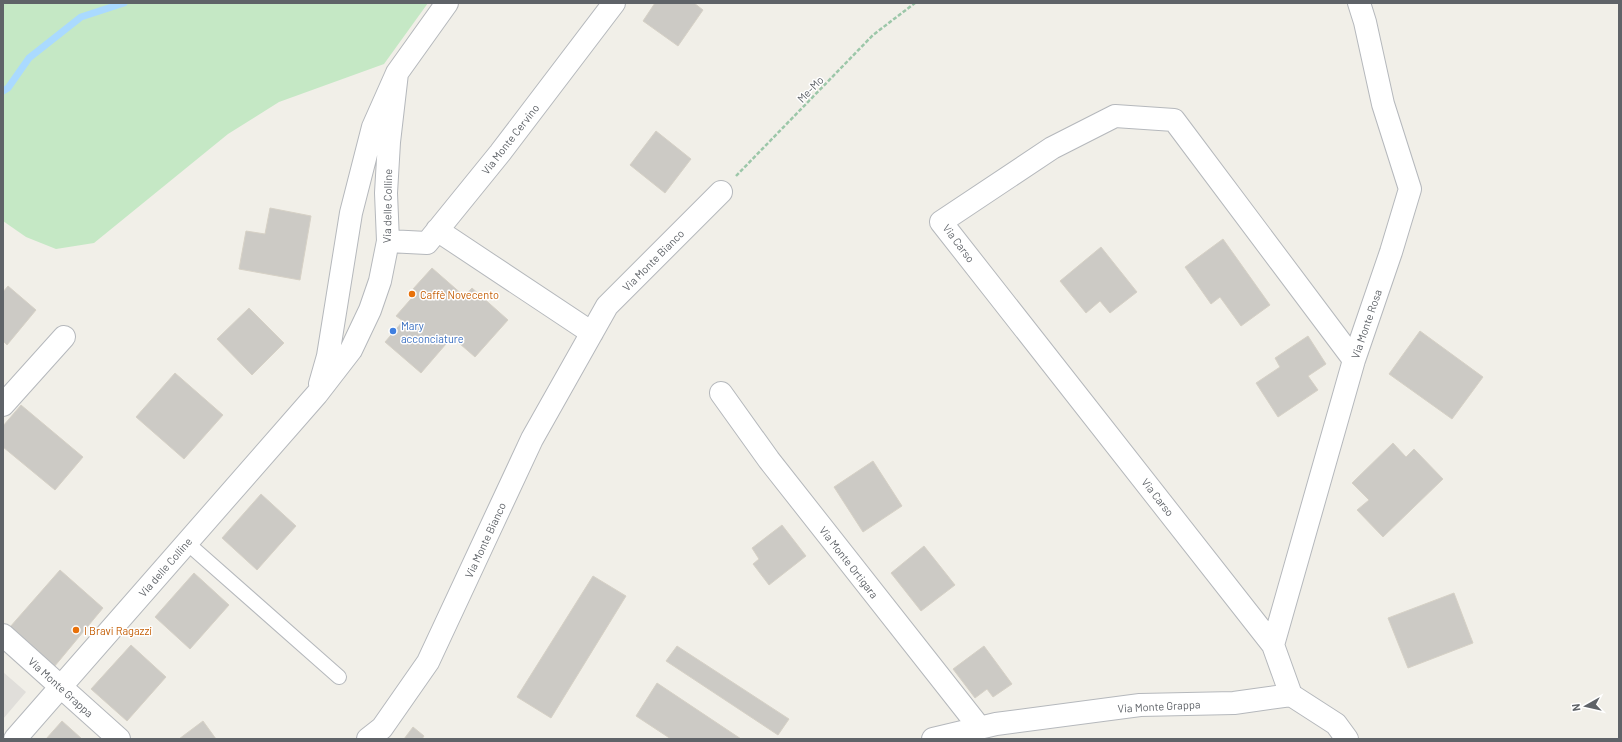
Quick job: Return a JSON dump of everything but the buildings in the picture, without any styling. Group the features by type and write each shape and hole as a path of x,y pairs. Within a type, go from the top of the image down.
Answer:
{"street":[{"name":"Via delle Colline","path":"317,394 328,356 351,213 371,134 397,73 447,3"},
{"name":"Via Monte Cervino","path":"388,241 427,243 500,153 614,3"},
{"name":"Via Monte Rosa","path":"1273,645 1354,360 1391,252 1410,189 1383,104 1365,22 1359,3"},
{"name":"Via delle Colline","path":"15,739 317,394 351,350 370,310 380,281 388,241 386,193 389,142 397,73"},
{"name":"Via Carso","path":"1291,696 1273,645 941,222 1052,148 1115,116 1174,120 1354,360"},
{"name":"Via Monte Bianco","path":"368,739 382,728 428,662 532,439 607,306 721,192"},
{"path":"438,230 592,333"},
{"path":"3,405 64,337"},
{"name":"Via Monte Ortigara","path":"721,393 769,460 980,728"},
{"name":"Via Monte Grappa","path":"3,635 119,739"},
{"path":"1291,696 1336,724 1347,739"},
{"name":"Via Monte Grappa","path":"933,739 996,724 1140,705 1234,703 1291,696"}],"lane":[{"path":"186,542 338,677"}],"path":[{"name":"Me-Mo","path":"721,192 873,35 915,3"}],"shaded area":[{"path":"3,672 26,692 3,719"}],"green space":[{"path":"3,3 428,3 384,64 279,102 228,134 94,243 56,249 26,237 3,221"}],"waterway":[{"path":"3,91 8,88 29,58 81,17 124,3"}],"place":[{"name":"Caffè Novecento","path":"412,294"},
{"name":"Mary acconciature","path":"393,331"},
{"name":"I Bravi Ragazzi","path":"76,630"}]}
